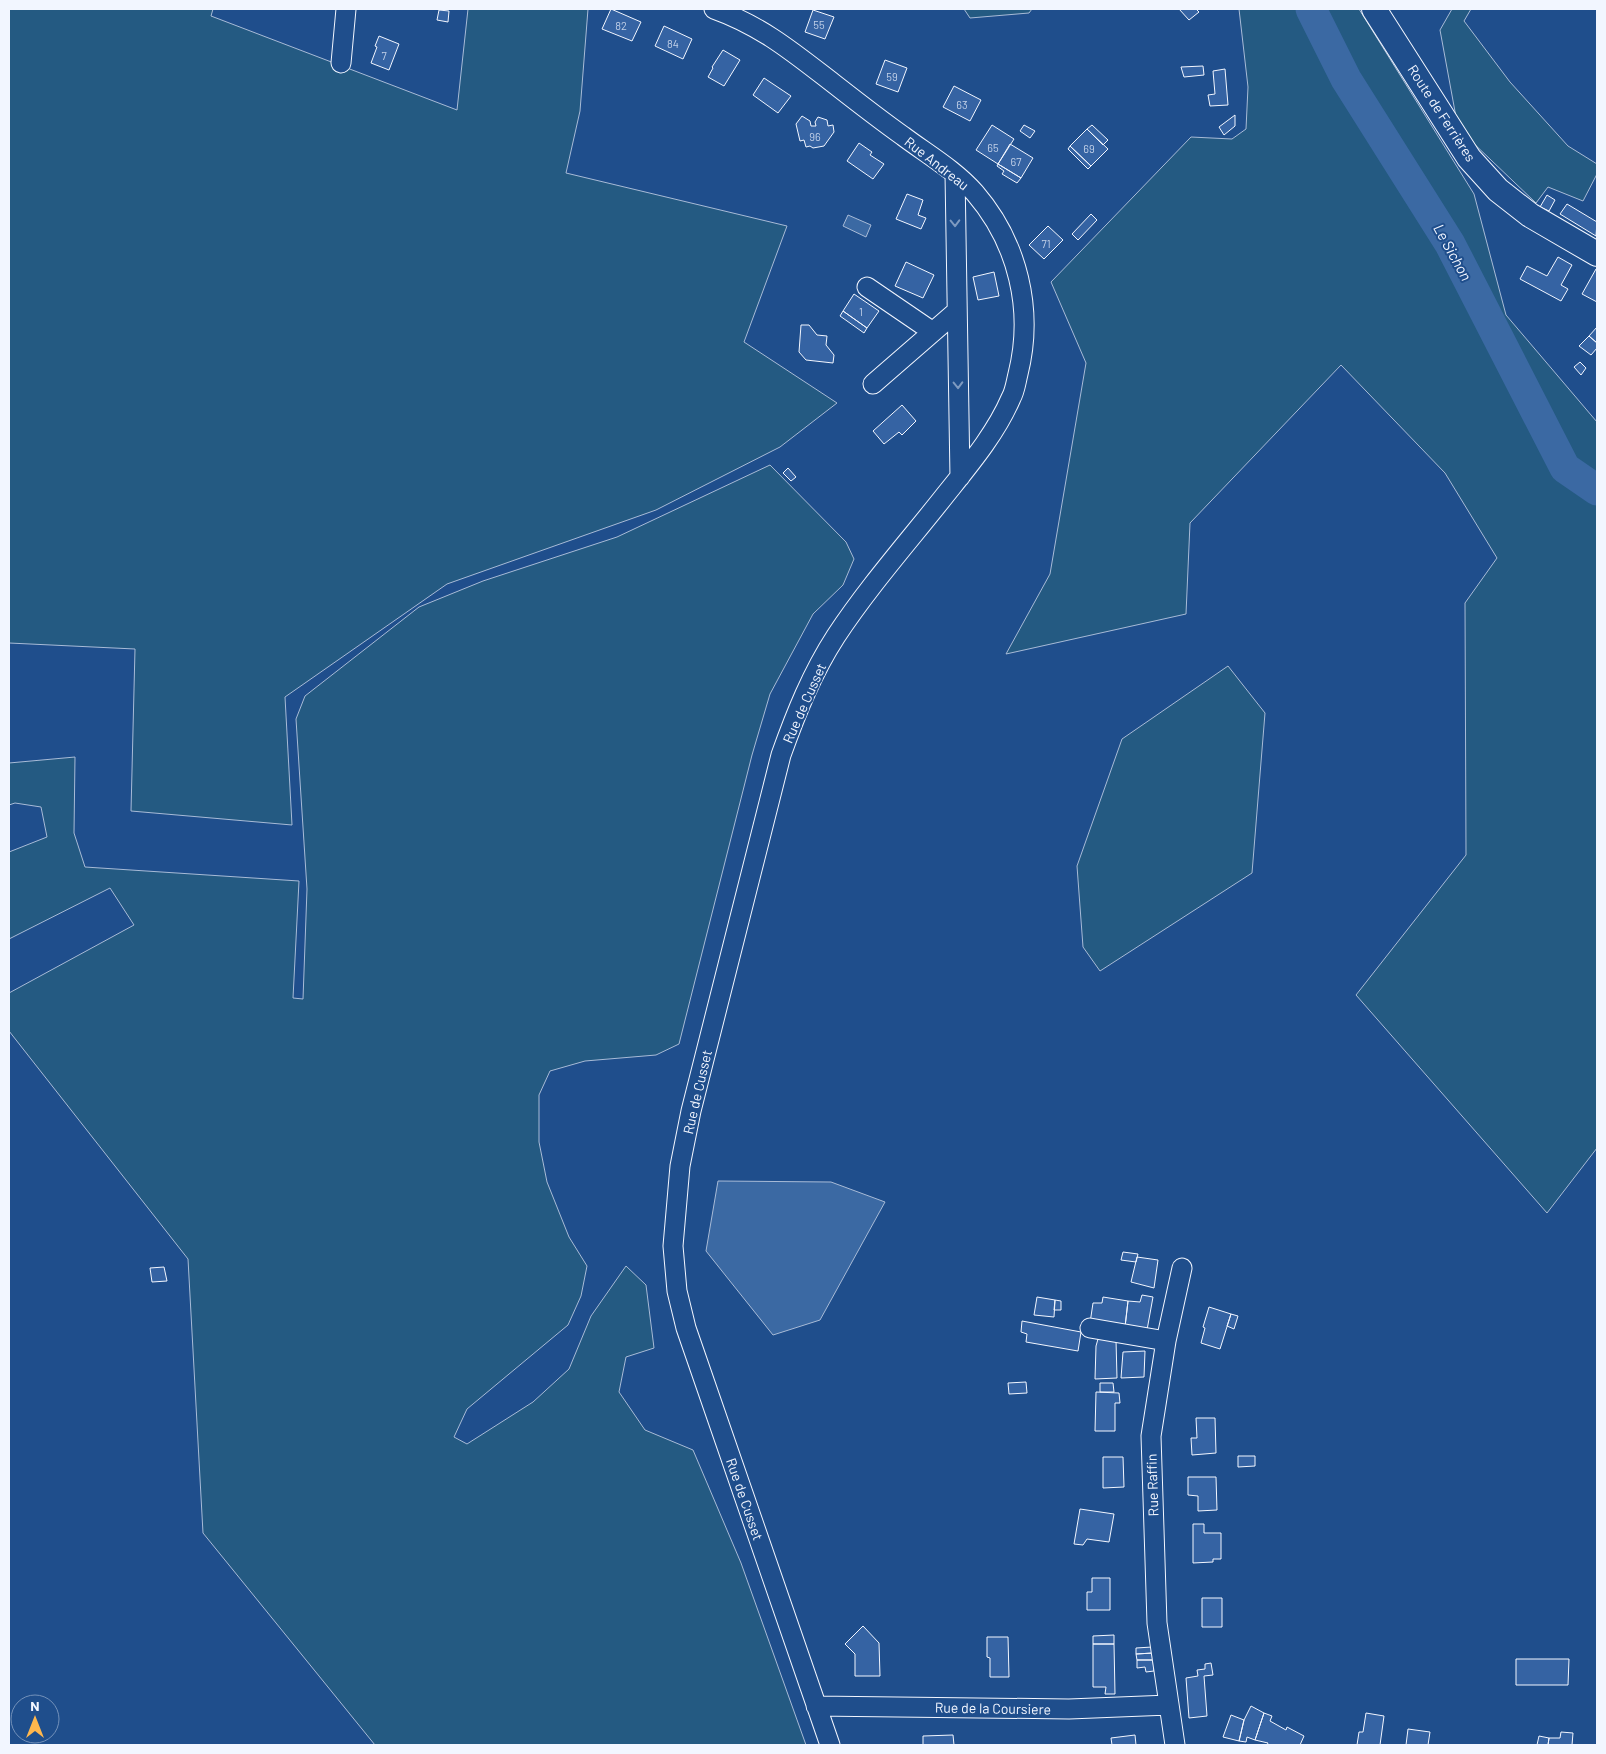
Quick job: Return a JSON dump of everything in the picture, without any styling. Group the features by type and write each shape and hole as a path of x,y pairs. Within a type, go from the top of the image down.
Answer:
{"main road":[{"name":"Route de Ferrières","path":"1374,9 1469,158 1498,190 1530,215 1597,254"}],"street":[{"path":"341,63 346,9"},
{"name":"Rue Andreau","path":"714,9 752,25 777,40 955,174 974,192 993,216 1010,250 1022,286 1025,324 1022,360 1012,397 990,436 960,477"},
{"path":"955,174 960,477"},
{"path":"867,287 933,332"},
{"path":"873,384 957,311"},
{"name":"Rue de Cusset","path":"830,1745 686,1328 677,1291 673,1246 675,1208 680,1166 692,1111 782,755 796,713 814,674 836,637 868,592 960,477"},
{"name":"Rue Raffin","path":"1178,1744 1157,1623 1151,1436 1166,1341 1182,1268"},
{"path":"1090,1328 1166,1341"},
{"name":"Rue de la Coursiere","path":"816,1706 1069,1709 1170,1705"}],"shaded area":[{"path":"9,9 213,9 211,16 457,110 468,9 588,9 580,111 566,173 787,226 744,342 837,403 780,447 656,510 447,584 285,697 292,825 131,811 135,649 9,643"},
{"path":"964,9 1032,9 1029,13 970,18"},
{"path":"1239,9 1359,9 1474,194 1506,315 1597,422 1597,1148 1547,1213 1356,995 1466,855 1465,603 1497,558 1445,473 1341,365 1190,523 1186,614 1006,654 1050,574 1086,363 1051,282 1191,137 1232,139 1246,129 1248,87"},
{"path":"1452,9 1471,9 1464,21 1510,82 1568,146 1597,164 1597,174 1583,201 1548,187 1536,203 1469,139 1456,117 1440,30"},
{"path":"848,215 871,225 866,237 843,226"},
{"path":"770,465 846,542 854,559 843,585 813,614 770,694 752,755 679,1044 656,1055 585,1061 550,1071 539,1095 539,1142 547,1182 569,1237 587,1266 581,1296 568,1325 467,1409 454,1437 467,1444 533,1402 569,1369 591,1316 626,1266 646,1285 654,1348 626,1357 619,1392 645,1430 693,1450 741,1563 806,1745 375,1745 203,1533 188,1259 9,1031 9,993 134,925 110,888 9,939 9,852 47,837 41,807 15,803 9,805 9,763 75,757 74,833 85,867 299,881 293,998 303,999 307,889 296,719 305,696 419,607 483,581 617,537"},
{"path":"1228,666 1265,713 1252,873 1100,971 1083,947 1077,866 1122,739"},
{"path":"718,1181 831,1182 885,1202 820,1320 773,1335 706,1251"}],"building":[{"path":"611,9 641,22 632,41 602,29"},
{"path":"1179,9 1196,9 1199,12 1189,20"},
{"path":"439,10 449,11 448,22 437,20"},
{"path":"813,10 834,17 825,39 805,32"},
{"path":"664,26 692,39 683,59 655,46"},
{"path":"379,36 399,44 389,70 371,63"},
{"path":"723,50 740,60 724,86 708,77"},
{"path":"885,60 907,68 898,92 876,84"},
{"path":"1203,66 1204,75 1184,77 1181,67"},
{"path":"1225,69 1228,105 1210,106 1208,95 1215,94 1213,71"},
{"path":"764,78 791,96 778,113 753,95"},
{"path":"954,86 981,100 970,121 943,107"},
{"path":"1235,115 1235,126 1224,135 1219,127"},
{"path":"802,116 810,121 811,126 816,126 815,122 818,117 827,120 828,126 833,125 834,132 824,146 806,147 804,140 800,141 796,124"},
{"path":"992,125 1014,139 998,164 976,150"},
{"path":"1024,125 1035,131 1030,138 1020,131"},
{"path":"1092,125 1108,140 1103,145 1087,129"},
{"path":"1087,129 1108,149 1091,166 1070,146"},
{"path":"859,143 872,152 870,155 884,164 873,179 847,161"},
{"path":"1010,144 1033,158 1021,178 998,164"},
{"path":"1070,146 1091,166 1088,169 1068,149"},
{"path":"998,164 1021,178 1017,183 1002,174 1004,171 997,166"},
{"path":"907,194 923,200 918,215 926,218 921,229 896,219"},
{"path":"1547,195 1555,200 1549,211 1540,207"},
{"path":"1567,204 1597,222 1596,236 1560,214"},
{"path":"1091,214 1097,220 1078,240 1072,234"},
{"path":"1048,226 1063,240 1044,259 1029,245"},
{"path":"1558,257 1572,265 1561,285 1568,289 1561,301 1520,279 1527,266 1547,276"},
{"path":"906,262 934,275 923,298 895,286"},
{"path":"1597,270 1597,302 1582,294"},
{"path":"994,272 999,296 978,300 973,277"},
{"path":"854,294 879,311 867,328 843,311"},
{"path":"843,311 867,328 864,333 840,316"},
{"path":"801,325 809,325 817,335 827,336 826,345 834,355 833,363 806,360 799,352"},
{"path":"1597,327 1597,343 1589,336"},
{"path":"1589,336 1597,343 1597,348 1591,355 1579,346"},
{"path":"1580,362 1586,368 1581,375 1574,367"},
{"path":"902,405 916,421 902,435 899,432 884,444 873,431"},
{"path":"788,468 796,477 791,481 783,473"},
{"path":"1123,1252 1138,1254 1136,1262 1121,1260"},
{"path":"1137,1257 1158,1260 1154,1288 1131,1282"},
{"path":"164,1267 167,1281 152,1282 150,1268"},
{"path":"1142,1295 1153,1297 1147,1330 1125,1327 1128,1301 1140,1302"},
{"path":"1037,1297 1055,1300 1054,1317 1034,1315"},
{"path":"1103,1297 1128,1301 1125,1327 1090,1323 1093,1303 1102,1303"},
{"path":"1055,1300 1061,1301 1061,1310 1054,1310"},
{"path":"1209,1307 1231,1314 1220,1349 1201,1343 1205,1328 1203,1327"},
{"path":"1231,1314 1238,1316 1234,1329 1227,1326"},
{"path":"1022,1321 1081,1332 1078,1351 1026,1342 1027,1334 1021,1332"},
{"path":"1098,1339 1116,1340 1117,1378 1095,1379"},
{"path":"1145,1351 1144,1377 1121,1378 1123,1352"},
{"path":"1026,1382 1027,1393 1009,1394 1008,1383"},
{"path":"1100,1383 1113,1383 1114,1392 1100,1392"},
{"path":"1096,1392 1119,1393 1120,1403 1115,1403 1115,1431 1095,1431"},
{"path":"1196,1418 1215,1418 1216,1453 1192,1455 1191,1438 1197,1438"},
{"path":"1238,1456 1255,1456 1255,1466 1238,1467"},
{"path":"1103,1457 1123,1457 1124,1487 1103,1488"},
{"path":"1188,1477 1216,1477 1217,1510 1198,1511 1198,1496 1188,1495"},
{"path":"1080,1509 1114,1514 1109,1542 1087,1539 1083,1545 1074,1544"},
{"path":"1193,1524 1204,1524 1204,1533 1221,1533 1221,1559 1213,1559 1213,1562 1193,1563"},
{"path":"1092,1578 1110,1578 1110,1610 1087,1610 1087,1592 1092,1592"},
{"path":"1202,1598 1222,1598 1222,1627 1202,1627"},
{"path":"863,1626 879,1643 880,1676 855,1676 855,1654 845,1644"},
{"path":"1114,1635 1114,1644 1093,1644 1093,1636"},
{"path":"987,1637 1008,1637 1009,1677 990,1677"},
{"path":"1093,1644 1114,1644 1115,1694 1105,1694 1106,1687 1093,1687"},
{"path":"1152,1647 1153,1653 1136,1654 1136,1648"},
{"path":"1153,1653 1153,1660 1137,1660 1136,1654"},
{"path":"1516,1659 1569,1659 1568,1685 1516,1685"},
{"path":"1137,1660 1153,1660 1154,1671 1146,1672 1145,1667 1137,1668"},
{"path":"1211,1663 1213,1675 1204,1676 1207,1716 1189,1718 1186,1678 1198,1676 1197,1670 1205,1669 1205,1664"},
{"path":"1251,1706 1264,1713 1255,1740 1247,1737 1246,1742 1239,1741 1244,1720"},
{"path":"1264,1713 1272,1716 1270,1721 1286,1730 1287,1727 1304,1736 1300,1745 1267,1745 1268,1743 1255,1740"},
{"path":"1366,1713 1384,1716 1380,1745 1357,1745 1359,1732 1363,1732"},
{"path":"1231,1715 1244,1720 1239,1741 1223,1737"},
{"path":"1408,1729 1430,1732 1428,1745 1406,1745"},
{"path":"1561,1732 1573,1733 1572,1745 1548,1745 1549,1738 1560,1738"},
{"path":"953,1735 954,1745 923,1745 923,1736"},
{"path":"1135,1735 1136,1745 1112,1745 1111,1738"},
{"path":"1539,1736 1549,1738 1548,1745 1537,1745"}],"waterway":[{"name":"Le Sichon","path":"1311,9 1346,79 1450,244 1565,468 1597,490"}]}
